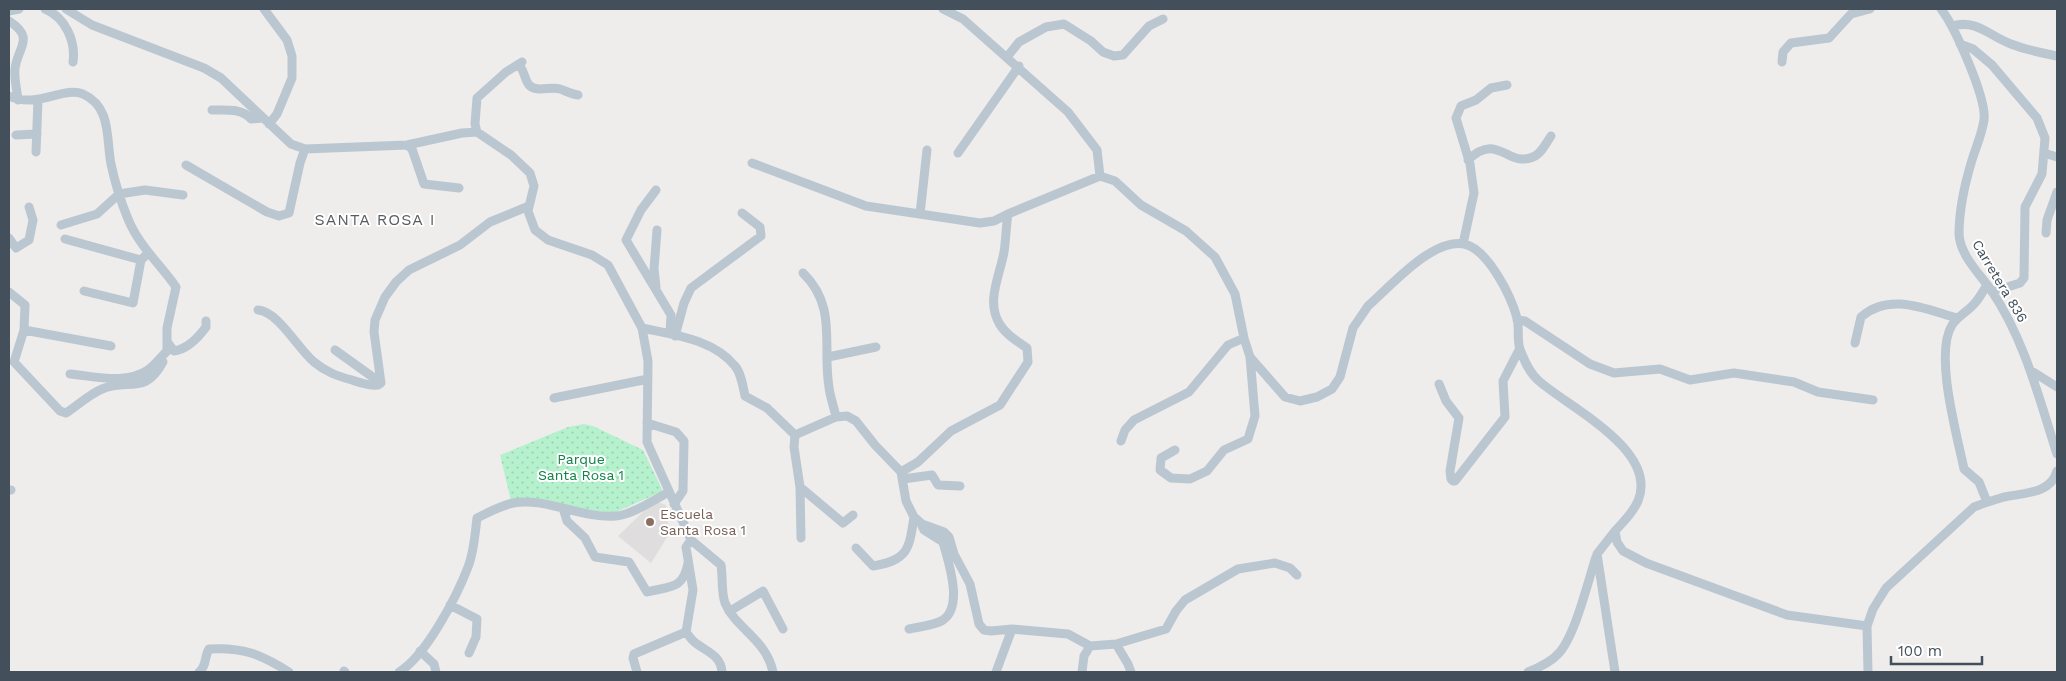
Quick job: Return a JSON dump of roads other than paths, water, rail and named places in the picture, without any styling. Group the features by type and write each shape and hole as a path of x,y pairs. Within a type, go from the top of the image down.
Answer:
{"street":[{"path":"9,10 19,9"},
{"path":"45,9 61,20 66,26 74,49 73,62"},
{"path":"66,9 92,25 204,68 221,78 291,144 305,149 407,145 462,133 477,132 511,155 530,173 534,186 528,211 539,236 592,255 608,265 642,328 648,361 647,442 691,540 721,565 723,596 730,611 762,647 771,663 773,672"},
{"path":"212,110 235,111 244,113 251,119 266,121 278,114 292,78 292,56 287,40 264,9"},
{"path":"943,9 963,19 1068,112 1097,150 1100,176"},
{"path":"1782,62 1783,52 1791,43 1829,38 1851,14 1870,9"},
{"name":"Carretera 836","path":"1941,9 1952,26 1960,44 1985,113 1966,183 1959,234 1965,253 1990,288 2014,331 2030,370 2057,454"},
{"path":"1007,57 1019,42 1046,27 1064,24 1091,41 1103,52 1114,56 1123,56 1149,26 1163,19"},
{"path":"9,21 20,31 24,43 15,68 18,100"},
{"path":"1952,26 1963,23 1972,25 2008,44 2057,56"},
{"path":"1960,44 1974,49 1992,65 2037,118 2045,138 2042,174 2025,207 2024,278 2020,283 1990,288 1974,305 1957,318 1948,332 1944,366 1964,469 1979,482 1987,502"},
{"path":"477,132 475,124 477,98 506,72 520,63 531,87 536,89 559,89 566,93 578,95"},
{"path":"958,153 1018,66"},
{"path":"1463,244 1474,193 1468,160 1456,118 1461,106 1476,100 1491,88 1507,84"},
{"path":"9,96 18,100 38,100 72,92 82,94 96,104 103,114 108,126 111,163 128,220 144,257 176,287 167,328 168,347 162,365 152,378 144,383 103,388 66,413 60,411 12,362 24,330 25,305 9,292"},
{"path":"36,152 38,100"},
{"path":"16,135 37,134"},
{"path":"1468,160 1477,152 1491,148 1522,158 1533,157 1551,136"},
{"path":"407,145 412,149 424,184 459,188"},
{"path":"186,165 267,212 285,216 290,213 300,163 305,149"},
{"path":"920,214 928,150"},
{"path":"2044,153 2057,157"},
{"path":"752,163 866,206 980,223 994,221 1100,176 1115,181 1141,205 1186,231 1214,258 1235,294 1250,357 1255,416 1248,439 1224,450 1207,471 1190,479 1171,478 1160,470 1161,458 1176,450"},
{"path":"61,225 97,214 119,194 145,190 183,195"},
{"path":"656,190 641,210 626,240 672,315 673,335"},
{"path":"2046,233 2057,192"},
{"path":"381,383 374,332 375,320 385,297 396,282 408,270 460,245 490,222 529,206"},
{"path":"9,238 16,248 29,240 33,220 29,207"},
{"path":"673,335 684,303 692,288 761,236 760,227 742,213"},
{"path":"902,475 951,432 1000,405 1028,362 1027,348 1004,331 998,322 995,311 994,292 1004,252 1008,214"},
{"path":"657,230 654,269 658,293"},
{"path":"65,239 144,257"},
{"path":"1250,357 1285,397 1300,401 1317,397 1332,390 1340,377 1353,328 1368,306 1428,253 1444,246 1463,244 1478,249 1492,266 1511,302 1517,320 1519,350 1531,371 1540,382 1607,430 1636,464 1640,479 1641,493 1632,512 1597,554 1566,644 1558,655 1528,672"},
{"path":"84,291 133,303 144,257"},
{"path":"803,273 812,281 827,317 828,386 836,417"},
{"path":"1855,342 1861,317 1876,306 1889,303 1905,304 1957,318"},
{"path":"258,310 272,314 312,361 329,373 371,386 381,383"},
{"path":"1517,320 1525,321 1590,364 1614,373 1660,369 1690,380 1734,373 1794,382 1818,392 1872,400"},
{"path":"168,347 174,351 183,350 201,334 206,327 206,321"},
{"path":"642,328 707,344 736,368 745,396 767,408 795,435"},
{"path":"24,330 111,346"},
{"path":"1121,441 1125,430 1134,420 1189,392 1228,345 1244,338"},
{"path":"70,374 106,378 129,377 146,372 168,347"},
{"path":"828,358 876,347"},
{"path":"335,350 381,383"},
{"path":"1439,384 1446,402 1459,418 1450,471 1453,481 1505,417 1503,381 1519,350"},
{"path":"2030,370 2057,387"},
{"path":"554,398 648,379"},
{"path":"795,435 836,417 847,416 856,421 902,475 906,501 914,517 922,524 944,532 949,537 954,554 970,584 979,624 984,630 1012,629 1068,634 1090,646 1116,644 1166,629 1185,600 1238,569 1275,563 1290,568 1297,575"},
{"path":"647,423 676,432 684,441 683,491 674,504"},
{"path":"795,435 794,446 800,487 801,538"},
{"path":"1868,672 1867,626 1873,609 1886,588 1964,514 1974,507 1987,502 2042,489 2056,477 2057,471"},
{"path":"902,475 932,475 938,485 960,486"},
{"path":"800,487 843,523 853,515"},
{"path":"400,672 409,666 420,652 436,630 450,605 468,566 477,518 497,508 514,503 535,503 594,516 618,516 669,492"},
{"path":"562,508 567,521 585,538 595,557 629,562 647,592 680,584 686,577 688,563"},
{"path":"856,548 873,566 893,562 902,556 910,545 914,517"},
{"path":"909,629 943,620 952,603 953,578 943,542 924,530 922,524"},
{"path":"1615,531 1617,542 1623,551 1646,564 1787,615 1867,626"},
{"path":"691,540 686,547 693,590 686,632 694,643 714,654 721,664 722,672"},
{"path":"1597,554 1615,672"},
{"path":"730,611 763,590 783,629"},
{"path":"450,605 477,620 476,637 469,653"},
{"path":"996,672 1012,629"},
{"path":"637,672 633,658 634,654 686,632"},
{"path":"1116,644 1131,672"},
{"path":"1082,672 1084,656 1090,646"},
{"path":"199,672 205,665 206,653 209,648 230,648 266,657 289,672"},
{"path":"420,652 434,664 436,672"}],"place":[{"name":"Escuela Santa Rosa 1","path":"650,522"}],"district":[{"name":"SANTA ROSA I","path":"375,219"}],"park label":[{"name":"Parque Santa Rosa 1","path":"581,468"}]}
